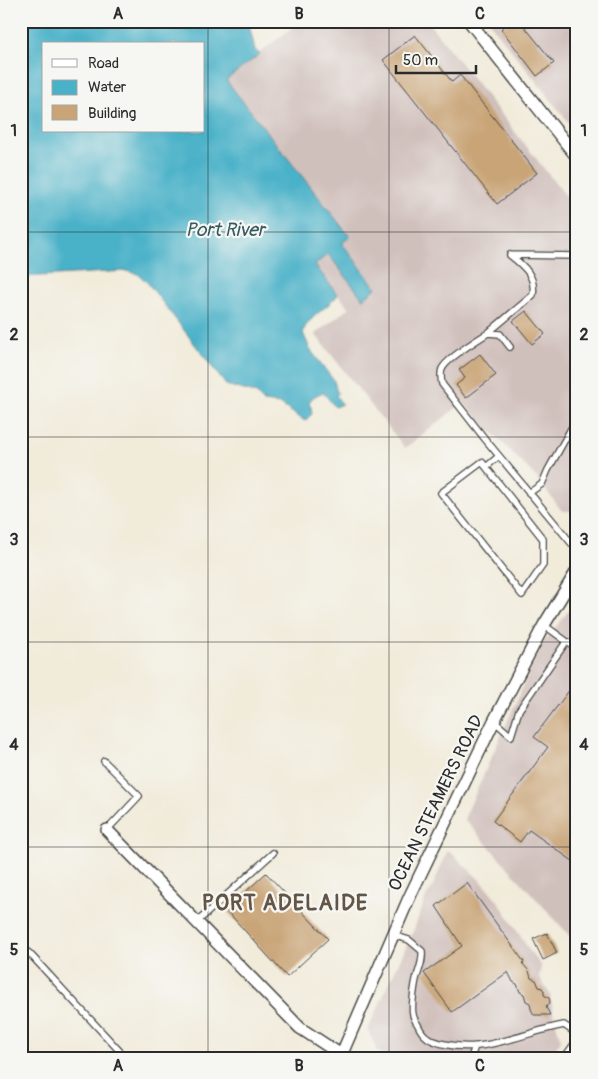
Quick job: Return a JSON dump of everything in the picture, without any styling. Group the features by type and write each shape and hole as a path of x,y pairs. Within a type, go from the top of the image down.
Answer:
{"street":[{"path":"469,21 577,157"},
{"name":"OCEAN STEAMERS ROAD","path":"343,1057 409,898 494,721 544,625 572,588 577,571"},
{"path":"106,830 300,1028 343,1057"}],"lane":[{"path":"577,256 510,255 520,262 531,276 534,286 533,295 488,332 446,362 440,377 442,384 453,399 577,550"},
{"path":"488,332 500,334 510,347"},
{"path":"529,493 542,484 577,418"},
{"path":"486,467 500,456"},
{"path":"482,462 486,467 543,539 543,565 522,594 441,493 482,462"},
{"path":"544,625 577,649"},
{"path":"494,721 511,736 519,710 566,642"},
{"path":"104,761 139,796 106,830"},
{"path":"198,922 273,853"},
{"path":"393,934 409,940 422,951 423,960 416,978 413,1014 421,1033 434,1041 456,1047 475,1046 510,1040 551,1027 564,1026 577,1034"},
{"path":"21,947 30,954 126,1058"},
{"path":"564,1058 577,1040"},
{"path":"471,1058 475,1046"}],"shaded area":[{"path":"300,21 427,21 577,210 577,511 562,511 536,477 463,403 405,448 315,334 349,308 315,265 328,254 363,299 376,288 341,243 349,237 226,80"},
{"path":"577,21 577,133 489,22"},
{"path":"577,600 577,944 464,819 541,646"},
{"path":"448,850 484,884 498,901 529,950 541,965 540,975 538,976 550,994 561,1040 549,1058 391,1058 376,1051 368,1029 413,932 426,897 432,888"}],"water":[{"name":"Port River","path":"21,21 247,21 255,50 260,54 226,80 350,237 342,243 376,288 363,299 328,254 315,265 338,295 314,316 303,331 309,348 334,381 338,393 336,396 342,404 335,407 323,392 314,396 309,403 312,414 305,421 280,404 264,402 255,393 226,385 147,282 138,274 126,271 21,277"}],"building":[{"path":"511,21 520,21 554,63 537,76 501,29"},
{"path":"415,35 452,82 460,75 537,173 497,204 383,60"},
{"path":"526,311 545,334 532,344 513,321"},
{"path":"480,354 496,375 466,398 456,385 465,378 459,370"},
{"path":"577,680 577,864 529,830 520,842 493,821 548,747 534,737"},
{"path":"266,873 328,939 287,977 226,910"},
{"path":"467,883 524,962 522,963 529,971 531,978 536,980 539,987 544,991 544,995 549,998 550,1002 546,1007 550,1015 534,1015 530,1003 526,1001 524,994 520,992 517,984 513,982 508,972 452,1012 424,973 462,946 436,906"},
{"path":"547,933 557,953 543,960 533,939"}],"district":[{"name":"PORT ADELAIDE","path":"285,903"}]}
